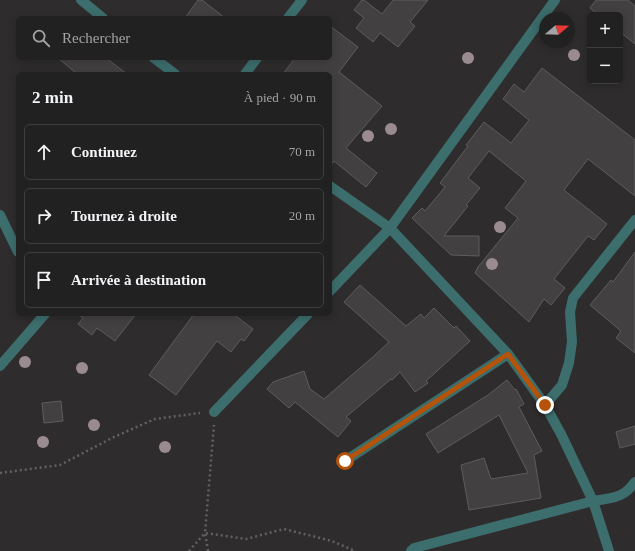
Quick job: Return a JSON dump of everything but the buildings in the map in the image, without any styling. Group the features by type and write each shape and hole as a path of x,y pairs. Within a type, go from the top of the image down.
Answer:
{"street":[{"path":"82,0 101,16"},
{"path":"290,16 302,0"},
{"path":"332,289 390,228 555,0"},
{"path":"157,60 172,72"},
{"path":"246,72 256,60"},
{"path":"332,187 390,228 508,354 545,405 561,434 593,501 609,551"},
{"path":"0,215 16,248"},
{"path":"545,405 562,385 569,363 572,342 570,312 573,298 635,220"},
{"path":"0,366 43,316"},
{"path":"214,412 306,316"},
{"path":"345,461 508,354"},
{"path":"411,551 414,548 623,494 635,482"}],"path":[{"path":"0,473 60,464 154,419 214,412 214,432 205,533 208,551"},
{"path":"205,533 246,539 284,529 332,541 355,551"},
{"path":"189,551 205,533"}],"route":[{"path":"345,461 508,354 545,405"}]}
